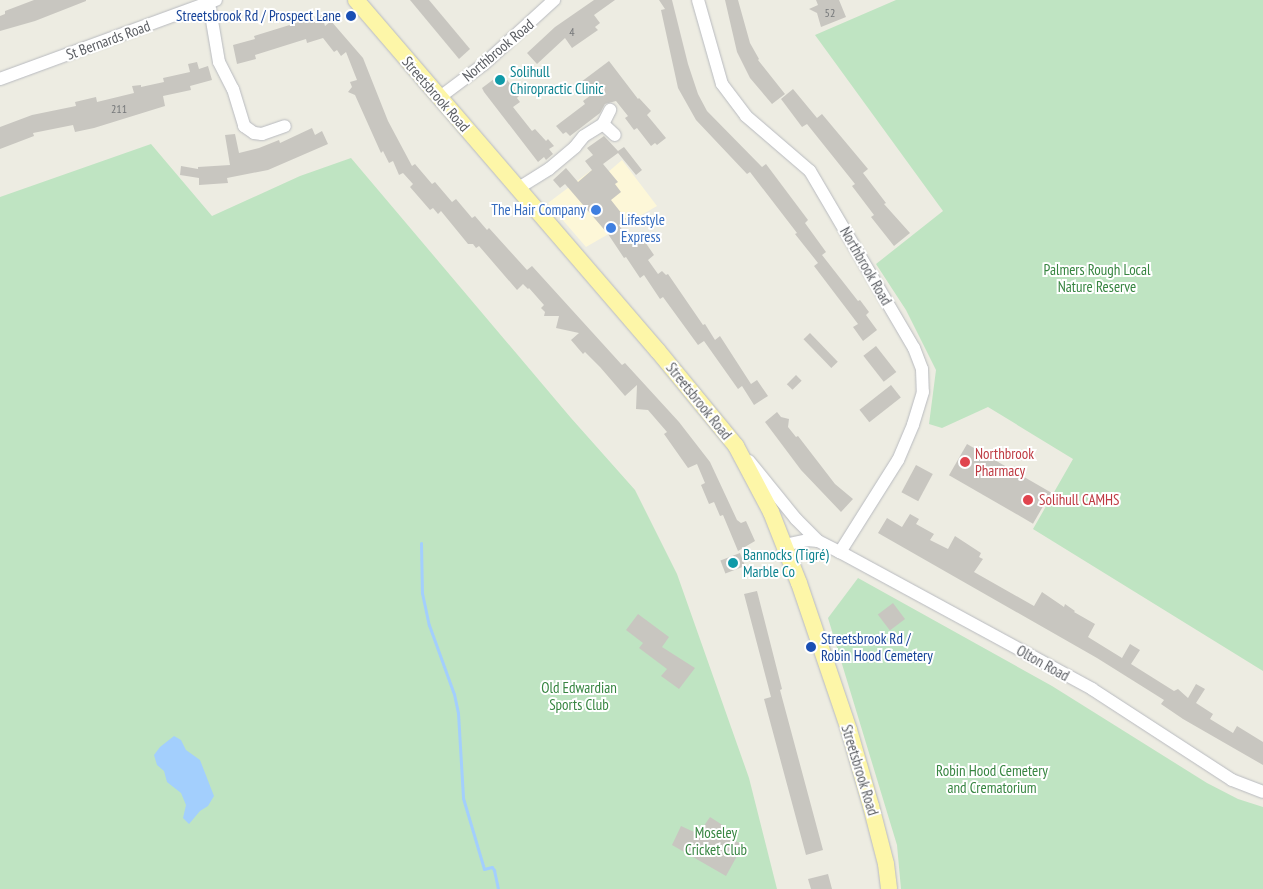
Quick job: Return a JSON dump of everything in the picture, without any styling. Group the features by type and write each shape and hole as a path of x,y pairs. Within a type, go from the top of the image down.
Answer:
{"main road":[{"name":"Streetsbrook Road","path":"356,0 658,351 736,446 771,512 848,730 882,847 889,889"}],"street":[{"name":"Northbrook Road","path":"440,98 484,64 554,0"},
{"name":"Northbrook Road","path":"698,0 722,84 746,116 810,171 914,348 922,369 923,392 913,424 898,460 840,552"},
{"name":"St Bernards Road","path":"0,80 212,2"},
{"path":"212,2 219,62 233,89 244,126 262,134 284,126"},
{"path":"518,188 549,169 575,147 584,136 603,124 610,110"},
{"path":"603,124 615,135"},
{"name":"Olton Road","path":"736,446 796,518 818,541 1092,689 1232,780 1263,792"},
{"path":"784,545 806,540 818,541"}],"shaded area":[{"path":"622,160 657,206 586,247 548,203 593,169 600,179"}],"green space":[{"name":"Palmers Rough Local Nature Reserve","path":"896,0 1263,0 1263,671 1033,529 1073,459 988,407 942,428 929,424 936,370 906,310 876,264 943,211 815,35"},
{"path":"151,144 212,216 300,176 351,158 571,418 635,490 677,574 749,778 777,889 0,889 0,197"},
{"name":"Robin Hood Cemetery and Crematorium","path":"858,578 1052,686 1207,783 1238,799 1263,807 1263,889 901,889 897,845 828,618"}],"water":[{"path":"174,736 181,740 186,750 200,760 214,796 208,806 200,811 189,824 183,818 186,805 181,793 167,782 164,771 157,765 154,755 160,747"}],"building":[{"path":"34,0 86,1 35,21 0,31 0,16 5,14 5,11"},
{"path":"410,0 429,0 470,49 459,59"},
{"path":"594,0 615,0 594,15 600,23 595,27 598,30 572,48 565,38 537,64 527,53 555,27"},
{"path":"659,0 672,0 688,64 698,94 707,111 762,167 766,164 808,220 805,223 826,252 822,255 869,312 866,315 877,330 863,341 853,327 858,324 814,266 818,263 795,234 797,233 750,172 747,174 696,120 678,88 661,10 665,9"},
{"path":"725,0 738,0 750,43 758,60 785,94 772,104 750,78 737,52"},
{"path":"816,0 839,0 846,17 821,27 817,13 809,9 818,5"},
{"path":"322,15 325,26 331,21 363,58 388,121 412,166 415,164 432,184 435,182 452,202 456,199 472,218 475,216 487,230 489,228 527,270 532,266 622,365 625,363 679,422 710,462 737,520 741,523 746,521 755,541 738,551 723,515 720,516 714,502 709,504 701,485 705,483 697,464 688,468 664,434 667,432 648,410 636,409 637,385 625,396 600,367 585,352 583,354 571,340 579,333 556,328 559,316 544,316 545,312 541,308 544,305 529,288 523,284 517,290 479,246 476,248 473,244 468,244 441,211 438,214 433,208 430,210 410,187 413,184 403,173 399,175 393,161 389,163 383,151 381,153 355,95 348,92 352,87 350,82 357,80 346,52 341,56 337,50 334,52 323,38 307,43 306,39 255,55 256,59 237,64 233,45 255,39 254,36"},
{"path":"609,61 638,99 651,111 647,115 666,138 657,145 655,143 651,146 637,128 634,130 625,118 628,116 616,101 605,104 600,113 570,136 566,132 563,134 556,126 585,104 583,101 591,95 581,82"},
{"path":"197,62 199,69 208,66 212,80 190,86 191,90 163,96 165,106 75,132 73,125 33,133 34,136 0,149 0,127 32,115 76,106 75,102 96,97 97,102 134,93 132,86 141,85 141,87 164,82 163,78 190,72 188,64"},
{"path":"502,73 519,96 517,98 520,102 513,107 532,131 535,129 546,141 548,139 554,146 549,149 553,154 546,160 544,157 538,162 484,92 482,88"},
{"path":"793,89 817,118 822,114 868,169 863,173 886,203 884,204 910,233 894,246 871,217 874,215 852,186 855,184 807,124 802,127 781,99"},
{"path":"312,128 315,135 322,131 328,144 268,170 227,178 228,183 199,185 199,178 180,175 181,166 198,169 198,167 230,165 225,135 235,134 239,153 279,140 280,143"},
{"path":"604,136 618,151 624,147 642,170 636,175 618,153 603,164 618,182 615,184 621,192 611,200 626,219 619,225 628,239 632,237 635,241 643,239 654,255 648,260 658,274 662,271 666,275 668,274 715,340 720,336 751,384 757,380 768,396 754,405 742,386 738,389 704,341 698,345 663,297 660,299 644,275 640,278 608,234 565,184 560,188 553,180 566,168 578,182 592,170 585,161 593,155 587,148"},
{"path":"810,333 838,362 831,368 804,339"},
{"path":"876,346 896,372 884,382 863,356"},
{"path":"796,375 802,381 792,390 787,384"},
{"path":"891,385 901,398 869,422 859,410"},
{"path":"777,412 781,417 789,419 788,427 796,437 798,436 835,484 853,499 841,512 801,470 765,422"},
{"path":"967,444 1051,492 1033,524 949,475"},
{"path":"916,465 933,474 918,501 901,492"},
{"path":"910,514 919,519 916,524 934,534 930,540 948,549 955,536 981,553 979,557 983,559 974,572 1034,606 1042,592 1064,607 1065,604 1074,612 1095,624 1088,637 1122,658 1130,644 1140,650 1131,664 1174,691 1178,689 1188,698 1196,684 1205,689 1196,703 1213,714 1210,719 1233,733 1237,726 1263,742 1263,765 1183,719 1161,704 1164,700 1097,658 878,533 887,518 902,527"},
{"name":"Bannocks (Tigré) Marble Co","path":"740,553 745,566 725,574 720,561"},
{"path":"757,591 782,689 780,690 823,850 806,855 764,699 771,697 744,594"},
{"path":"893,603 905,619 890,630 878,614"},
{"path":"638,614 669,637 662,647 695,668 679,689 661,676 667,669 639,648 643,643 626,630"},
{"path":"710,817 724,826 719,832 743,845 726,876 672,845 681,826 694,832 696,827 701,830"},
{"path":"828,874 832,889 811,889 808,879"}],"waterway":[{"path":"421,543 422,593 429,625 454,694 458,713 463,798 484,869 492,867 498,889"}],"place":[{"name":"Streetsbrook Rd / Prospect Lane","path":"351,16"},
{"name":"Solihull Chiropractic Clinic","path":"500,80"},
{"name":"The Hair Company","path":"596,210"},
{"name":"Lifestyle Express","path":"611,228"},
{"name":"Northbrook Pharmacy","path":"965,462"},
{"name":"Solihull CAMHS","path":"1028,500"},
{"name":"Bannocks (Tigré) Marble Co","path":"733,563"},
{"name":"Streetsbrook Rd / Robin Hood Cemetery","path":"811,647"}],"park label":[{"name":"Old Edwardian Sports Club","path":"579,696"},
{"name":"Moseley Cricket Club","path":"716,840"}]}
